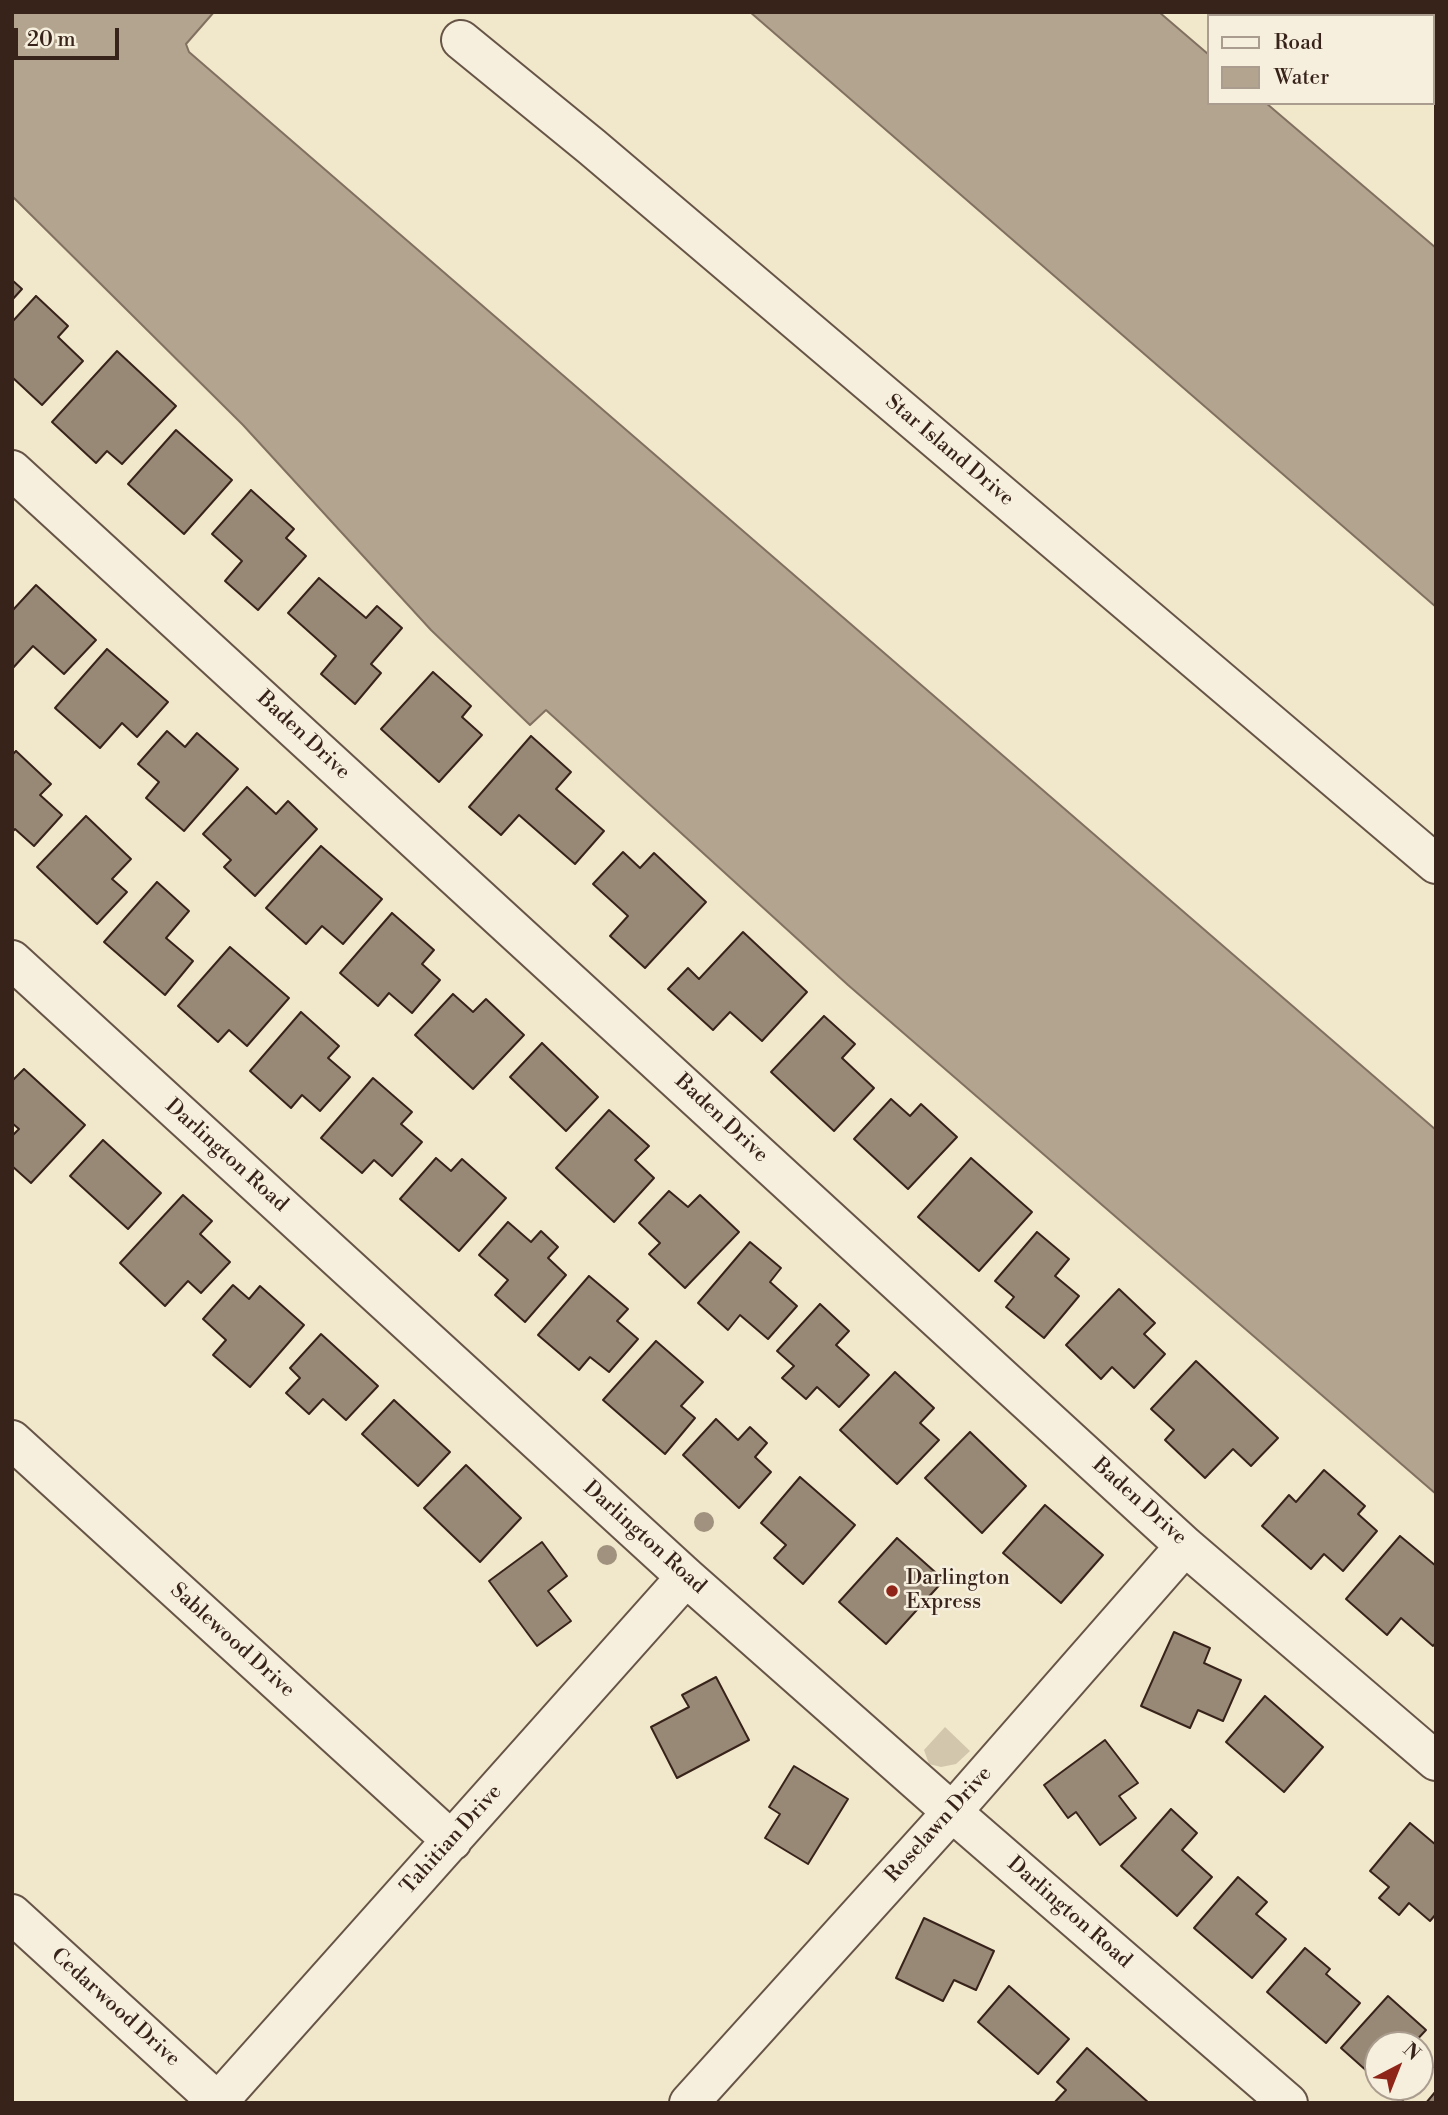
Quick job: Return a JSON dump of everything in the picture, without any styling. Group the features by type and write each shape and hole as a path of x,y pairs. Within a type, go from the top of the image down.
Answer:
{"street":[{"name":"Star Island Drive","path":"461,40 592,147 1436,864"},
{"name":"Baden Drive","path":"12,470 1185,1546 1436,1761"},
{"name":"Darlington Road","path":"12,960 686,1577 951,1812 1288,2103"},
{"name":"Sablewood Drive","path":"12,1440 452,1841"},
{"name":"Roselawn Drive","path":"689,2103 951,1812 1185,1546"},
{"name":"Tahitian Drive","path":"218,2102 686,1577"},
{"name":"Cedarwood Drive","path":"12,1914 218,2102"}],"shaded area":[{"path":"945,1727 970,1751 956,1764 941,1767 929,1764 924,1750"}],"water":[{"path":"12,12 214,12 186,44 189,52 1436,1130 1436,1494 848,985 546,710 530,725 431,630 243,425 12,196"},
{"path":"750,12 1159,12 1206,52 1206,105 1268,105 1436,248 1436,607"}],"building":[{"path":"12,280 22,289 12,300"},
{"path":"36,296 68,326 58,337 83,361 42,405 12,377 12,322"},
{"path":"117,351 176,406 122,464 107,451 96,463 52,422"},
{"path":"176,430 232,480 184,534 128,484"},
{"path":"251,490 294,529 286,538 306,556 258,610 225,581 242,561 212,534"},
{"path":"319,578 366,618 377,606 402,628 371,664 381,673 355,704 321,674 336,656 288,613"},
{"path":"36,585 96,640 64,674 33,646 12,669 12,611"},
{"path":"107,649 168,702 137,737 122,723 100,748 55,708"},
{"path":"433,672 471,706 462,717 482,735 439,782 381,729"},
{"path":"167,731 185,747 197,733 238,769 184,831 146,798 159,782 138,764"},
{"path":"531,736 571,772 556,789 604,831 575,864 519,815 501,835 469,807"},
{"path":"16,751 51,784 40,795 62,815 34,846 15,829 12,832 12,755"},
{"path":"247,787 276,814 288,801 317,829 255,896 224,867 231,860 203,834"},
{"path":"86,816 131,859 112,879 127,892 97,924 37,867"},
{"path":"321,846 382,899 343,944 322,926 306,944 266,908"},
{"path":"623,852 640,868 654,853 706,902 645,968 610,936 628,916 593,884"},
{"path":"157,882 189,911 166,938 193,961 165,995 104,942"},
{"path":"392,913 434,950 422,964 440,980 412,1013 389,993 378,1006 340,973"},
{"path":"743,932 807,992 762,1041 730,1012 713,1030 668,989 688,968 699,979"},
{"path":"230,947 289,998 247,1046 229,1030 218,1042 178,1006"},
{"path":"453,994 473,1012 486,999 524,1035 473,1089 415,1035"},
{"path":"301,1012 339,1046 328,1058 350,1077 320,1111 302,1095 291,1108 250,1071"},
{"path":"824,1016 855,1044 842,1058 874,1088 834,1131 771,1072"},
{"path":"542,1043 598,1097 566,1131 510,1077"},
{"path":"24,1069 85,1125 31,1183 12,1166 12,1136 19,1129 12,1123 12,1081"},
{"path":"373,1078 412,1112 401,1124 422,1142 392,1176 374,1160 362,1173 321,1138"},
{"path":"891,1099 910,1116 921,1104 957,1137 908,1189 854,1139"},
{"path":"609,1110 649,1146 635,1160 654,1178 614,1222 556,1168"},
{"path":"103,1140 161,1193 128,1229 70,1176"},
{"path":"436,1158 451,1171 462,1159 506,1198 459,1251 400,1199"},
{"path":"971,1158 1032,1212 979,1271 918,1217"},
{"path":"669,1191 688,1207 700,1195 739,1232 685,1288 649,1254 660,1243 639,1223"},
{"path":"183,1195 212,1221 200,1234 230,1262 201,1293 188,1281 165,1306 120,1263"},
{"path":"508,1222 531,1242 541,1231 558,1247 548,1258 566,1275 525,1322 495,1295 508,1280 479,1255"},
{"path":"1037,1232 1069,1259 1055,1276 1079,1296 1044,1338 1006,1307 1014,1297 995,1281"},
{"path":"750,1242 781,1268 770,1282 797,1306 768,1339 740,1315 728,1330 698,1303"},
{"path":"589,1276 628,1309 617,1321 638,1339 609,1372 590,1357 579,1370 538,1335"},
{"path":"233,1285 249,1299 260,1286 304,1325 250,1387 213,1355 226,1340 203,1319"},
{"path":"1119,1289 1155,1323 1144,1334 1165,1354 1134,1388 1112,1367 1101,1379 1066,1345"},
{"path":"820,1304 849,1331 836,1345 869,1375 839,1407 817,1387 806,1399 782,1378 794,1366 777,1351"},
{"path":"321,1334 378,1386 346,1420 323,1399 309,1414 286,1393 300,1378 290,1368"},
{"path":"656,1341 703,1382 681,1406 695,1418 665,1454 603,1400"},
{"path":"1196,1361 1278,1438 1251,1466 1233,1449 1205,1478 1165,1440 1174,1430 1151,1409"},
{"path":"895,1372 934,1408 920,1423 939,1440 897,1484 840,1430"},
{"path":"394,1400 450,1452 418,1486 362,1434"},
{"path":"716,1419 738,1440 750,1427 767,1443 755,1457 771,1472 739,1508 683,1455"},
{"path":"970,1432 1026,1486 982,1533 925,1478"},
{"path":"466,1465 521,1518 480,1562 424,1508"},
{"path":"1324,1470 1365,1506 1358,1514 1377,1531 1343,1571 1324,1554 1311,1569 1262,1526 1289,1495 1296,1502"},
{"path":"800,1477 855,1525 803,1584 774,1558 786,1545 761,1523"},
{"path":"1045,1505 1103,1555 1061,1603 1003,1553"},
{"path":"1400,1536 1436,1566 1436,1642 1433,1646 1401,1618 1387,1635 1346,1599"},
{"name":"Darlington Express","path":"897,1538 944,1580 886,1644 839,1602"},
{"path":"542,1542 567,1576 548,1591 571,1621 537,1646 489,1581"},
{"path":"1174,1632 1210,1648 1204,1663 1241,1680 1223,1721 1198,1710 1190,1728 1141,1706"},
{"path":"716,1677 749,1740 677,1778 651,1727 689,1707 682,1695"},
{"path":"1265,1696 1323,1747 1284,1792 1226,1742"},
{"path":"1105,1740 1138,1783 1119,1796 1136,1818 1100,1845 1076,1812 1068,1818 1044,1785"},
{"path":"794,1766 848,1799 808,1864 765,1838 780,1814 769,1807"},
{"path":"1171,1809 1197,1833 1182,1850 1212,1877 1177,1916 1121,1866"},
{"path":"1410,1823 1436,1845 1436,1914 1430,1921 1409,1903 1399,1915 1379,1898 1389,1887 1370,1871"},
{"path":"1238,1877 1267,1902 1256,1914 1286,1939 1252,1978 1194,1928"},
{"path":"924,1918 994,1951 976,1990 954,1980 943,2001 896,1978"},
{"path":"1305,1948 1330,1969 1326,1974 1360,2003 1326,2043 1267,1992"},
{"path":"1009,1986 1069,2039 1038,2074 978,2022"},
{"path":"1388,1996 1426,2030 1364,2031 1364,2069 1341,2048"},
{"path":"1087,2048 1149,2103 1054,2103 1066,2090 1057,2082"},
{"path":"1436,2091 1436,2103 1426,2103 1434,2101"}],"place":[{"name":"Darlington Express","path":"892,1591"}]}
